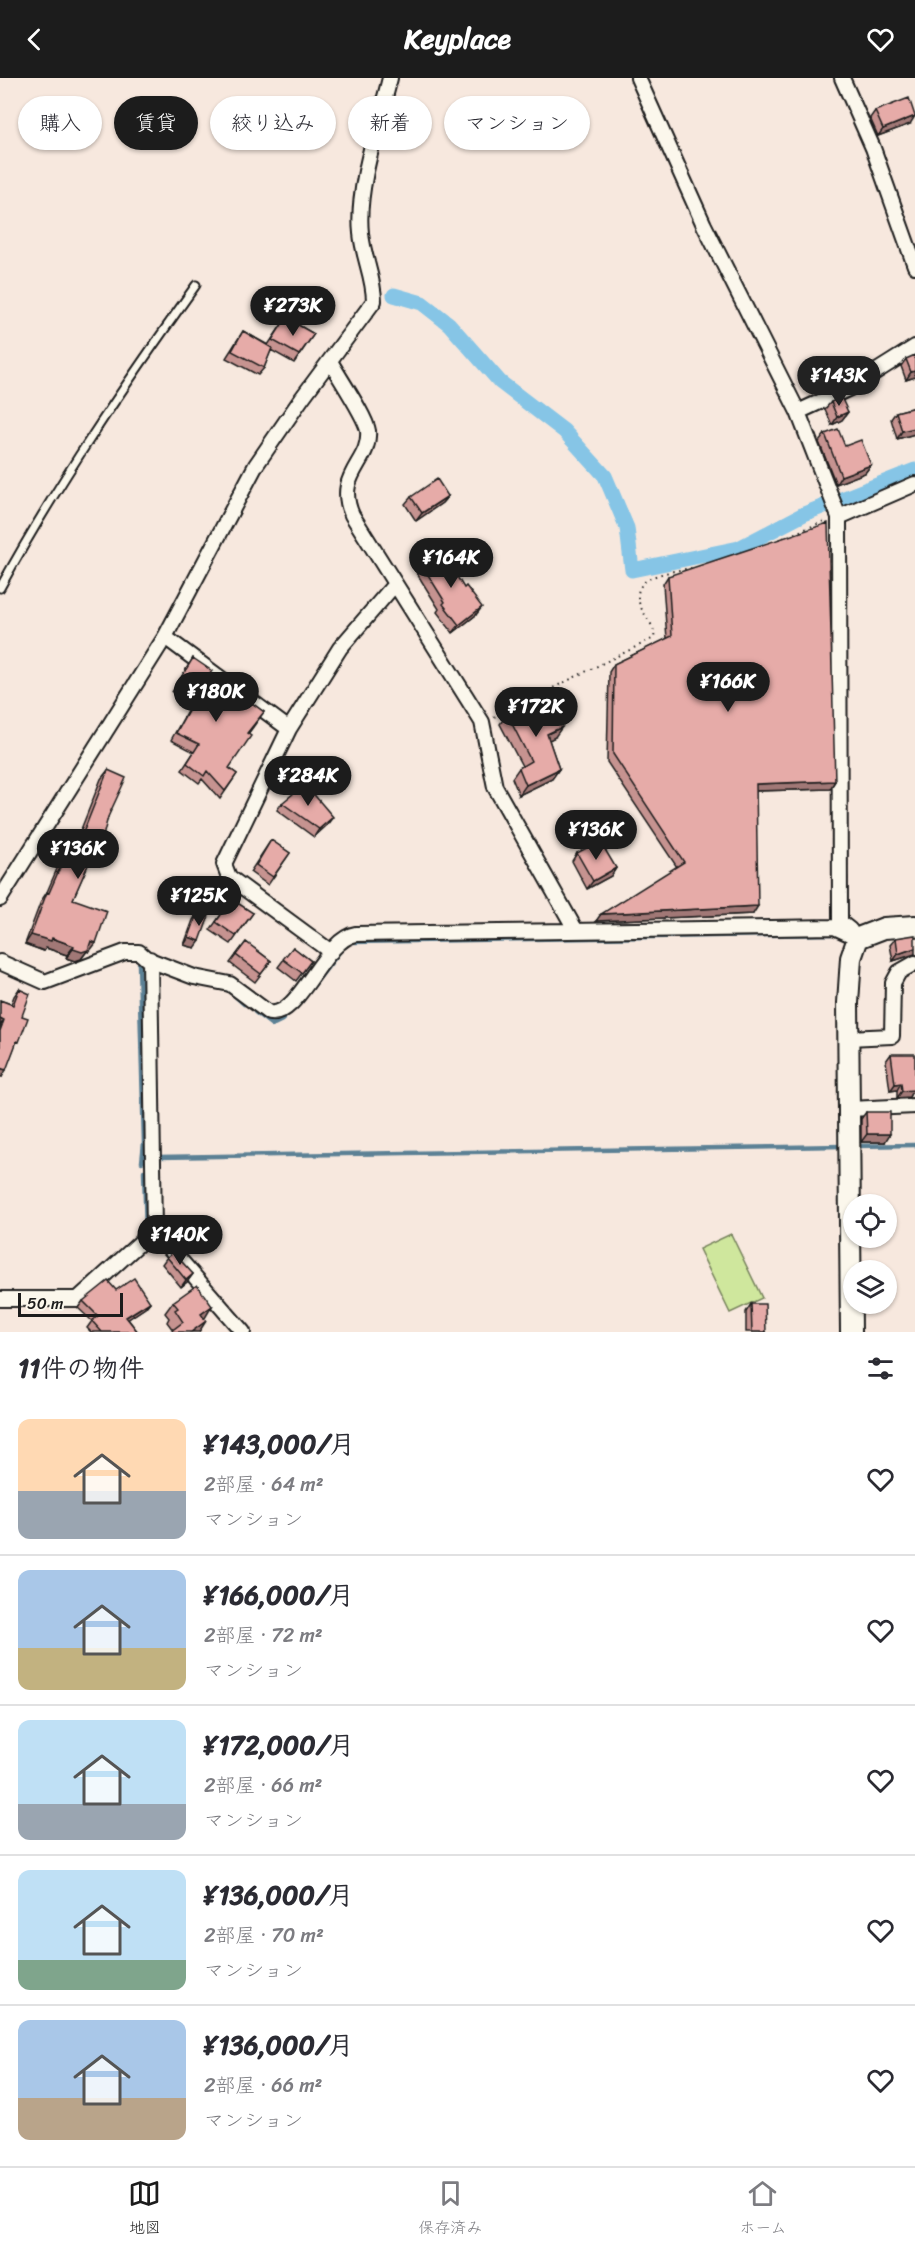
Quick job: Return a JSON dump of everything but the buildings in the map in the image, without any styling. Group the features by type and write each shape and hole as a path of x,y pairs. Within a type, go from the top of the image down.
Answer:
{"street":[{"path":"0,899 165,637 256,465 374,301 374,282 361,234 361,197 390,78"},
{"path":"638,78 704,225 798,412 837,512 840,922 858,938"},
{"path":"842,78 873,148 915,266"},
{"path":"798,412 850,388 915,347"},
{"path":"330,362 368,431 365,446 347,485 346,501 482,722 495,787 575,930"},
{"path":"837,512 915,484"},
{"path":"331,952 225,872 224,864 290,729 340,648 395,584"},
{"path":"165,637 290,729"},
{"path":"0,962 45,982 125,952 139,952 150,959 194,977 230,984 269,1013 274,1014 287,1007 331,952 349,935 834,927 858,938 884,928 915,926"},
{"path":"851,1332 848,1038 851,958 858,938"},
{"path":"150,959 154,1230 243,1332"},
{"path":"848,1038 892,1036 893,983 899,972 915,963"},
{"path":"849,1108 915,1106"},
{"path":"0,1299 78,1299 154,1230"}],"lane":[{"path":"0,588 42,512 142,360 196,285"}],"path":[{"path":"780,539 837,512"},
{"path":"482,722 654,638 652,626 639,606 642,583 655,575 698,567"}],"green space":[{"path":"731,1234 762,1298 730,1313 699,1249"}],"waterway":[{"path":"394,295 422,303 449,324 500,382 564,431 605,476 627,528 632,570 739,548 804,514 915,470"},
{"path":"351,942 832,934"},
{"path":"311,989 344,946"},
{"path":"139,964 144,1143 142,1162"},
{"path":"234,995 244,1004"},
{"path":"255,1012 272,1025 282,1020 293,1009"},
{"path":"855,1146 915,1145"},
{"path":"159,1157 843,1146"},
{"path":"144,1171 146,1231"}]}
